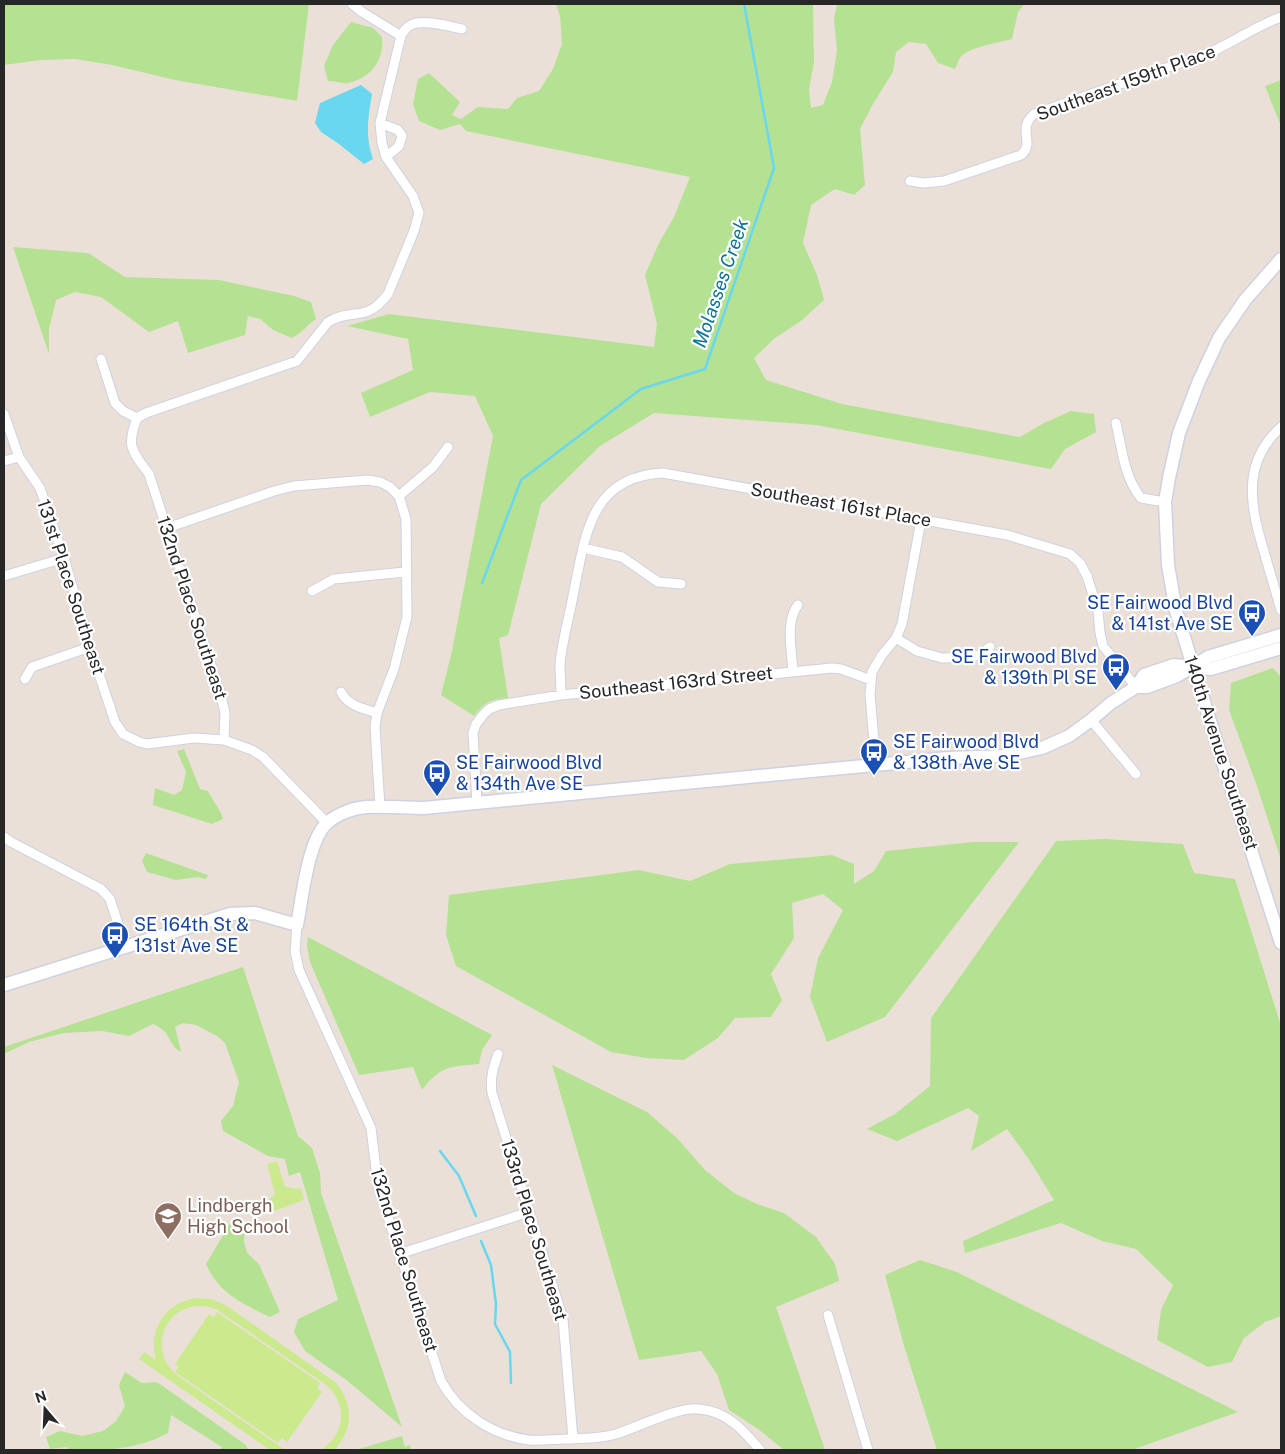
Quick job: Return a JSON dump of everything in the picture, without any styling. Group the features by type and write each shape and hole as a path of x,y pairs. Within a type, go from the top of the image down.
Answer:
{"street":[{"path":"352,4 401,36"},
{"name":"Southeast 159th Place","path":"910,181 924,184 944,181 1021,155 1026,151 1027,147 1025,127 1034,114 1208,53 1232,42 1264,23 1281,17"},
{"path":"101,359 115,403 123,411 137,418 146,413 297,361 328,322 335,318 366,313 382,302 388,294 414,231 419,213 413,196 386,157 382,143 380,123 401,36 409,26 415,23 427,23 462,29"},
{"path":"380,123 398,130 402,136 400,146 386,157"},
{"name":"140th Avenue Southeast","path":"1281,260 1245,300 1219,338 1199,380 1179,433 1166,502 1166,539 1176,611 1281,943"},
{"name":"131st Place Southeast","path":"4,414 19,457 40,488 115,722 123,734 148,744 194,738 224,740"},
{"name":"132nd Place Southeast","path":"137,418 130,443 149,474 222,696 225,714 224,740"},
{"path":"1116,423 1128,476 1134,489 1141,498 1166,502"},
{"path":"1281,427 1258,458 1252,492 1254,518 1281,610"},
{"path":"399,496 433,467 448,447"},
{"path":"4,462 19,457"},
{"name":"Southeast 161st Place","path":"583,548 594,514 613,490 641,476 664,473 1007,535 1070,554 1080,563 1088,576 1098,610 1103,646 1136,687"},
{"path":"167,528 294,486 367,480 380,482 390,487 399,496 406,519 407,617 394,669 377,713 375,727 380,807"},
{"path":"876,765 870,694 872,672 877,662 896,638 902,624 922,520"},
{"path":"561,695 560,663 583,548 622,557 658,582 680,584"},
{"path":"4,576 64,558"},
{"path":"312,590 334,579 406,572"},
{"path":"793,672 790,624 793,611 798,605"},
{"path":"1193,667 1208,657 1281,635"},
{"path":"896,638 917,651 942,658 979,655 990,647"},
{"path":"25,679 32,667 90,647"},
{"path":"224,740 252,750 263,757 327,823 339,815 355,809 380,807 424,808 948,758 986,758 1029,752 1056,743 1091,720 1111,703 1136,687 1144,675 1174,665 1211,670 1281,648"},
{"name":"Southeast 163rd Street","path":"477,803 473,733 476,724 483,715 489,709 499,705 561,695 832,668 841,669 871,680"},
{"path":"341,692 351,704 377,713"},
{"path":"1091,720 1136,774"},
{"name":"132nd Place Southeast","path":"327,823 319,835 312,852 297,925 295,951 298,970 371,1128 378,1186 441,1380 449,1396 469,1415 488,1428 530,1440 597,1439 679,1411 699,1408 719,1413 733,1421 760,1450"},
{"path":"4,837 101,889 110,899 125,946"},
{"path":"4,985 230,914 255,913 297,925"},
{"name":"133rd Place Southeast","path":"498,1054 490,1081 492,1093 564,1319 572,1439"},
{"path":"399,1254 529,1212"},
{"path":"828,1315 868,1450"}],"green space":[{"path":"4,4 309,4 297,101 175,80 112,65 75,59 40,60 4,65"},
{"path":"556,4 813,4 814,62 809,89 811,108 823,105 832,82 837,51 834,19 837,4 1024,4 1018,12 1012,39 969,51 960,58 955,69 938,63 926,44 909,42 896,52 893,72 860,129 865,185 854,195 835,189 811,205 803,243 817,275 824,300 801,321 775,338 754,358 766,380 842,404 1020,437 1044,423 1071,411 1094,414 1096,432 1065,449 1051,469 816,425 654,413 600,446 541,504 508,635 499,638 508,698 489,702 474,716 441,695 452,651 493,436 475,396 430,392 370,417 361,393 413,370 408,339 347,326 389,314 654,347 657,324 645,275 659,243 674,217 690,177 466,131 460,124 440,130 419,121 413,104 418,79 429,73 460,102 452,115 461,119 478,107 508,109 517,98 539,91 553,69 562,44 560,16"},
{"path":"351,22 373,28 382,37 381,53 375,67 364,77 346,83 328,81 324,66 333,45"},
{"path":"1281,80 1281,126 1265,86"},
{"path":"13,247 88,253 125,277 219,280 294,296 311,302 316,319 292,338 273,330 260,319 248,316 245,335 188,353 178,321 149,332 101,297 75,292 56,300 49,329 49,354"},
{"path":"1273,668 1281,677 1281,860 1257,786 1229,710 1231,683"},
{"path":"184,749 200,789 208,791 223,819 212,824 153,805 155,788 174,795 182,790 186,772 177,751"},
{"path":"1105,839 1183,844 1194,873 1235,879 1281,1026 1281,1316 1265,1322 1244,1338 1232,1362 1208,1367 1157,1340 1161,1310 1173,1285 1136,1249 1102,1241 1061,1223 965,1253 963,1241 1054,1200 1028,1158 1007,1129 971,1151 979,1116 968,1108 897,1141 867,1129 895,1114 930,1086 931,1018 1056,841"},
{"path":"973,842 1019,842 885,1017 827,1042 810,997 818,958 843,910 823,894 792,903 794,938 771,974 782,1000 771,1017 735,1018 718,1038 684,1060 646,1058 611,1052 456,966 446,935 449,895 639,870 690,881 730,864 832,855 854,864 854,884 874,871 886,851"},
{"path":"146,853 208,875 206,879 198,877 176,880 147,872 142,861"},
{"path":"308,937 492,1035 482,1050 479,1064 447,1069 435,1076 422,1090 413,1067 359,1075 310,962 307,946"},
{"path":"243,967 298,1136 312,1148 320,1173 321,1193 402,1427 349,1382 305,1351 294,1332 298,1319 338,1300 300,1172 289,1176 285,1159 268,1156 223,1131 221,1121 233,1106 239,1082 225,1043 217,1036 196,1025 183,1023 175,1027 181,1052 174,1046 164,1031 153,1024 129,1036 102,1031 64,1033 29,1042 4,1054 4,1047"},
{"path":"552,1065 647,1112 677,1138 705,1170 734,1193 757,1204 784,1213 816,1237 835,1264 839,1281 776,1307 825,1450 784,1450 758,1429 729,1410 717,1374 701,1351 639,1360"},
{"path":"277,1161 285,1187 301,1189 304,1200 274,1211 267,1202 275,1194 267,1164"},
{"path":"238,1218 245,1225 244,1241 247,1253 259,1264 280,1312 270,1317 232,1297 217,1283 206,1264 232,1220"},
{"path":"920,1260 957,1272 1238,1412 1132,1450 937,1450 904,1346 885,1275"},
{"path":"196,1298 212,1299 227,1306 335,1382 345,1398 349,1415 346,1432 334,1450 321,1450 335,1436 341,1418 338,1400 332,1392 325,1384 216,1309 200,1306 186,1309 175,1315 167,1325 162,1337 162,1351 167,1364 178,1376 285,1450 270,1450 139,1359 144,1352 156,1360 154,1338 161,1320 175,1306"},
{"path":"217,1312 320,1383 317,1388 322,1392 287,1442 282,1438 278,1443 175,1372 179,1367 175,1364 209,1314 214,1317"},
{"path":"125,1372 142,1383 157,1382 246,1445 248,1450 220,1450 222,1447 171,1415 168,1433 144,1443 107,1449 68,1450 67,1447 50,1449 46,1437 60,1431 82,1436 103,1431 116,1421 125,1406 119,1385"},
{"path":"402,1436 405,1447 410,1445 411,1450 356,1450"}],"water":[{"path":"361,85 372,94 368,119 368,135 373,159 364,164 321,132 315,123 320,103"}],"waterway":[{"name":"Molasses Creek","path":"482,583 521,480 641,389 705,369 774,168 744,4"},
{"name":"Molasses Creek","path":"440,1151 459,1176 476,1216"},
{"name":"Molasses Creek","path":"481,1241 491,1265 496,1304 495,1324 510,1352 511,1383"}],"place":[{"name":"SE Fairwood Blvd & 141st Ave SE","path":"1252,637"},
{"name":"SE Fairwood Blvd & 139th Pl SE","path":"1116,691"},
{"name":"SE Fairwood Blvd & 138th Ave SE","path":"874,776"},
{"name":"SE Fairwood Blvd & 134th Ave SE","path":"437,797"},
{"name":"SE 164th St & 131st Ave SE","path":"115,959"},
{"name":"Lindbergh High School","path":"168,1240"}]}
